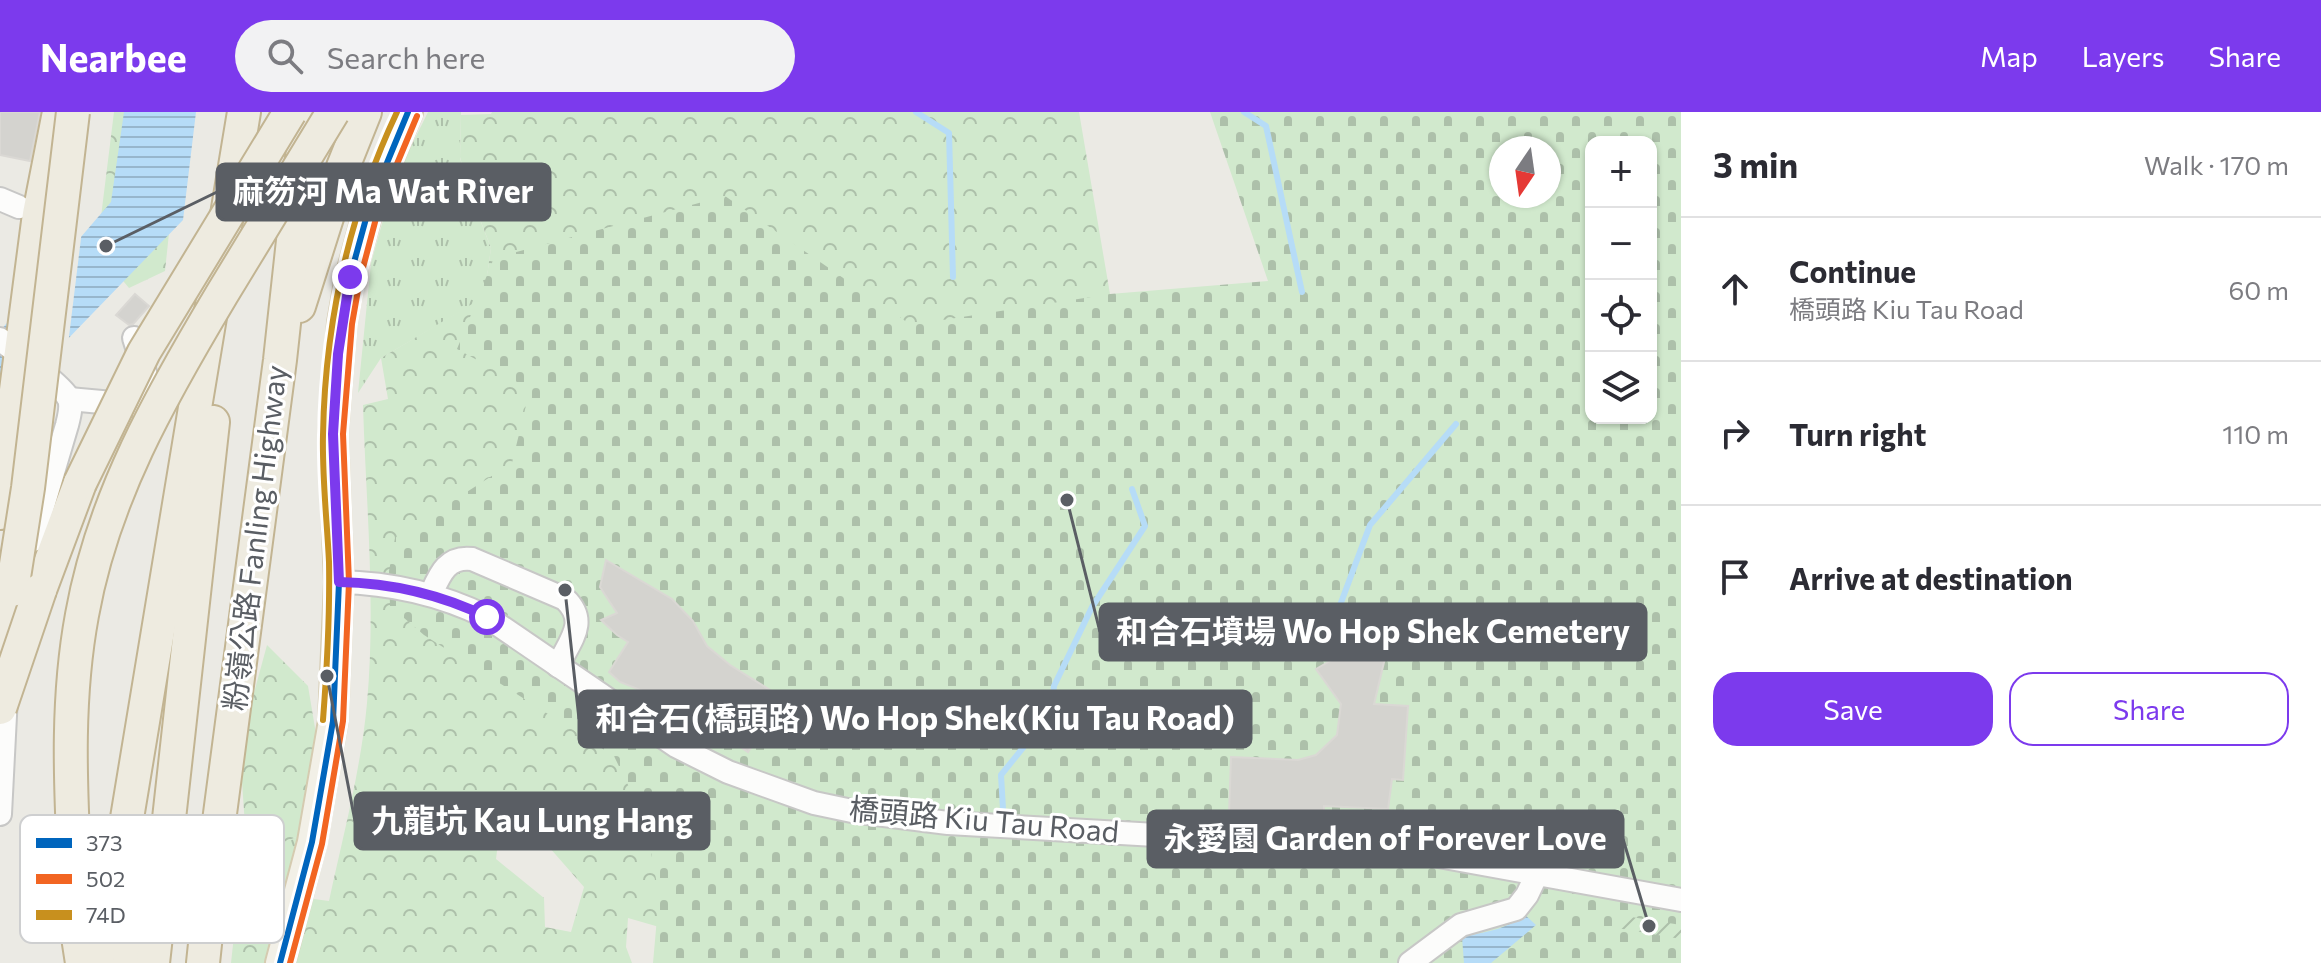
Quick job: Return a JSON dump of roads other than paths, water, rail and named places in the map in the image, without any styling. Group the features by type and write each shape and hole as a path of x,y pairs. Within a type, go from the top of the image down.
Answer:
{"highway":[{"path":"0,513 39,214 59,112"},
{"path":"0,643 18,558 28,488 73,112"},
{"path":"128,815 246,112"},
{"name":"粉嶺公路 Fanling Highway","path":"169,815 246,112"},
{"path":"0,708 61,530 92,455 144,352 290,112"},
{"name":"粉嶺公路 Fanling Highway","path":"220,815 280,360 307,112"},
{"path":"72,815 70,761 77,648 91,573 111,508 136,446 164,392 333,112"},
{"path":"280,360 343,167 365,112"},
{"path":"153,815 197,564"},
{"path":"79,943 82,963"},
{"path":"103,963 106,943"},
{"path":"129,963 131,943"},
{"name":"粉嶺公路 Fanling Highway","path":"153,963 155,943"},
{"name":"粉嶺公路 Fanling Highway","path":"203,963 205,943"}],"main road":[{"path":"280,963 312,842 328,762 337,678 339,582 333,434 342,323 350,277 370,204 408,112"}],"street":[{"path":"0,339 69,399 156,407 134,338"},
{"path":"0,814 3,724 17,617 35,533 67,425 69,399"},
{"path":"431,594 440,573 449,563 461,558 472,559 565,599 576,609 578,618 558,666"},
{"name":"橋頭路 Kiu Tau Road","path":"339,582 431,594 487,617 676,746 728,772 800,798 852,811 948,823 1400,849 1681,900"},
{"path":"1410,963 1461,925 1516,909 1537,874"}],"water":[{"path":"124,112 196,112 183,220 61,346 0,438 0,331 111,202"},
{"path":"1524,914 1536,925 1491,963 1464,963 1462,937 1503,927"}],"waterway":[{"path":"916,112 949,133 953,277"},
{"path":"1244,112 1266,126 1302,292"},
{"path":"1340,629 1339,608 1370,525 1456,424"},
{"path":"1003,809 1001,775 1051,713 1054,686 1092,607 1145,526 1132,489"}],"place":[{"name":"麻笏河 Ma Wat River","path":"106,246"},
{"name":"和合石墳場 Wo Hop Shek Cemetery","path":"1067,500"},
{"name":"和合石(橋頭路) Wo Hop Shek(Kiu Tau Road)","path":"565,590"},
{"name":"九龍坑 Kau Lung Hang","path":"327,676"},
{"name":"永愛園 Garden of Forever Love","path":"1649,926"}]}
